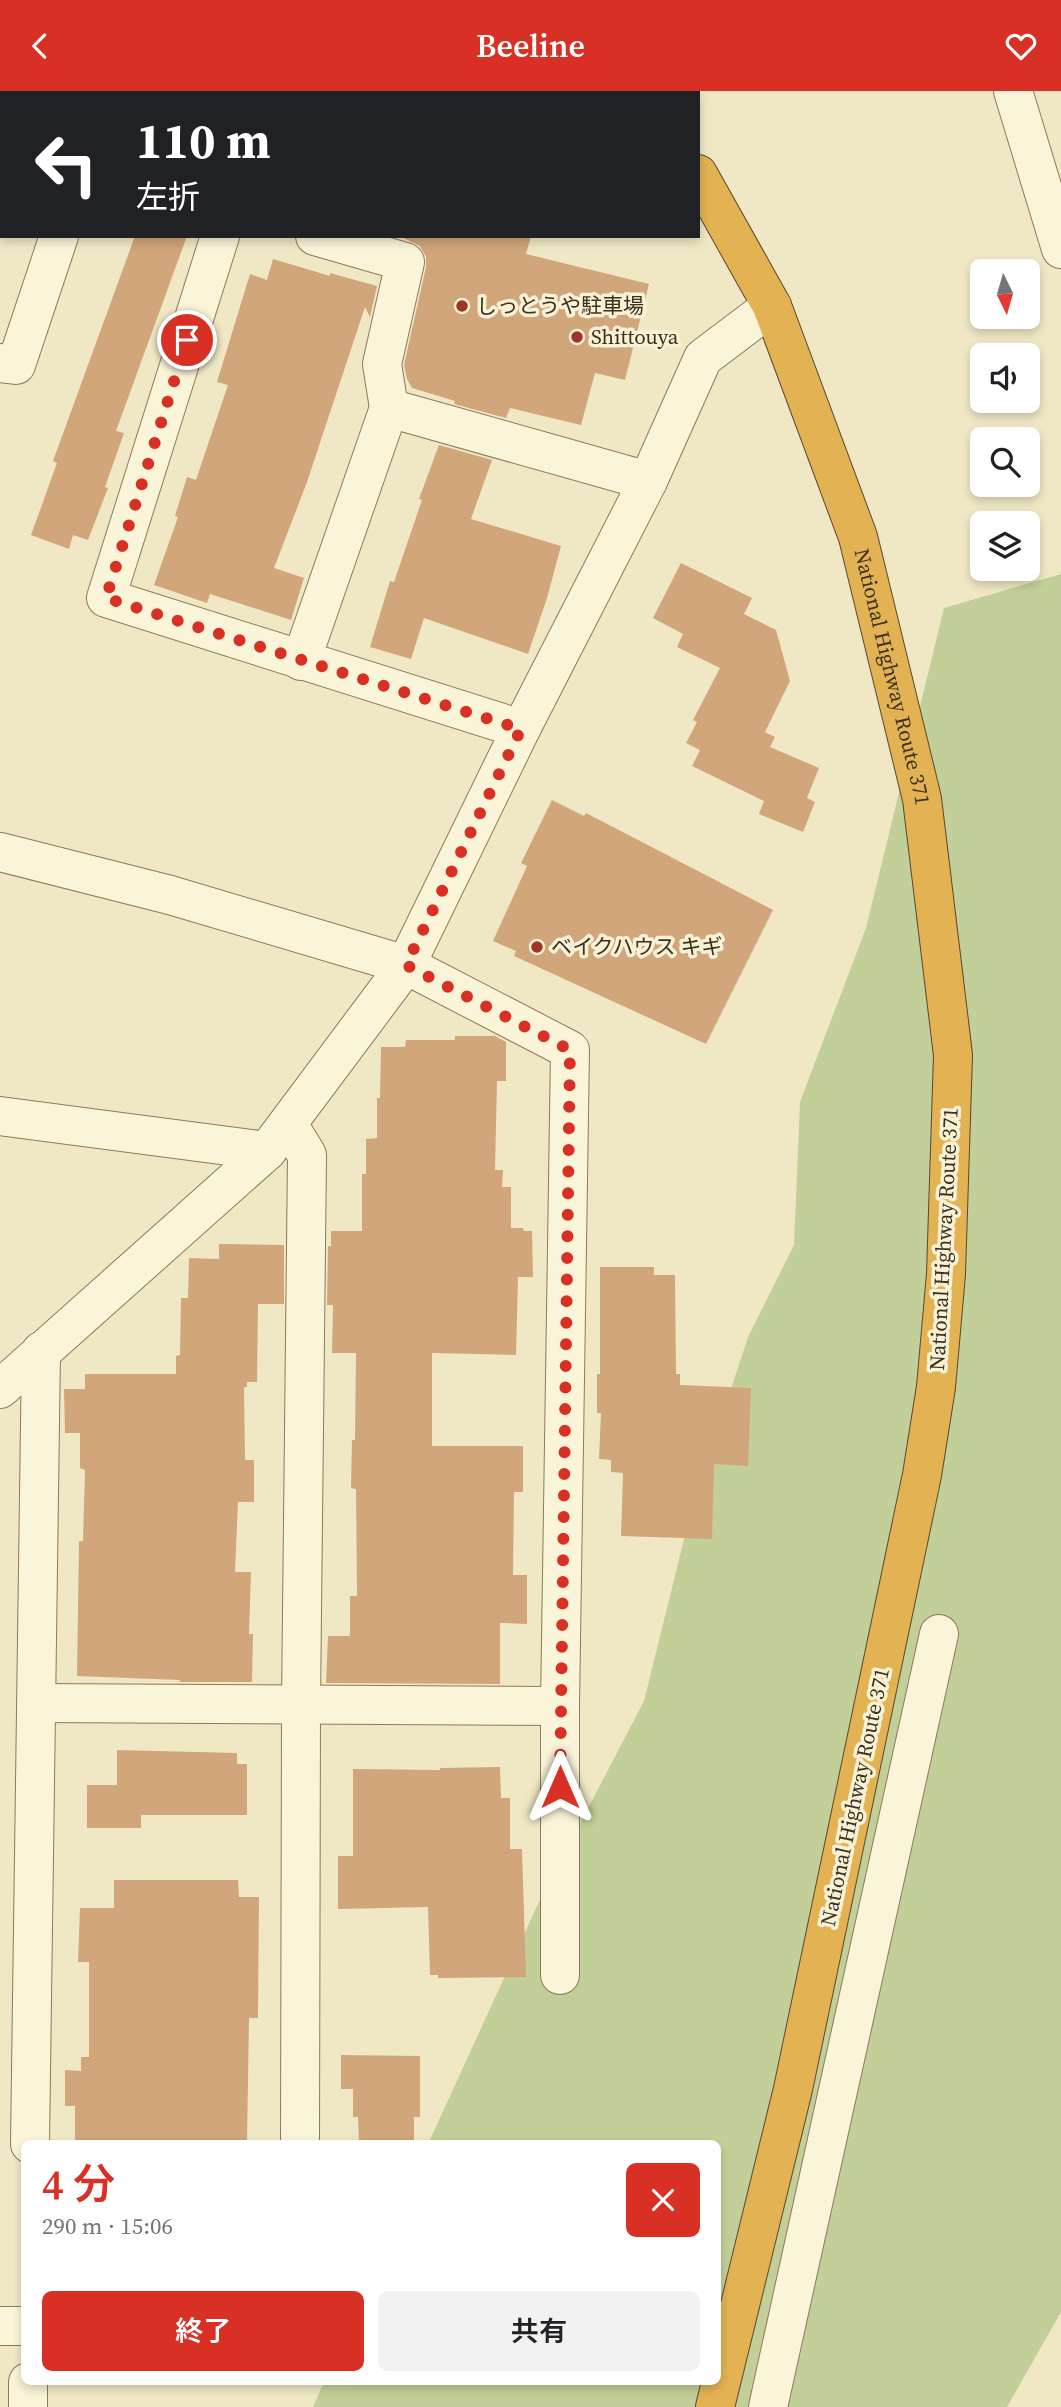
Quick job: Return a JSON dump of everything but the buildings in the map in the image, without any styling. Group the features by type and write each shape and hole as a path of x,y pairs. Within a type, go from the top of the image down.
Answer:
{"highway":[{"name":"National Highway Route 371","path":"700,178 772,306 858,537 922,799 953,1055 946,1274 936,1387 922,1475 793,2089 721,2383"},
{"name":"National Highway Route 371","path":"715,2407 720,2385"}],"street":[{"path":"1013,91 1061,249"},
{"path":"0,363 16,365 58,238"},
{"path":"219,238 106,598 521,729"},
{"path":"301,661 389,408 382,364 405,262 322,238"},
{"path":"0,1389 277,1137 406,965 521,729 649,481 703,358 772,306"},
{"path":"389,408 649,481"},
{"path":"0,852 170,895 406,965 570,1050 560,1975"},
{"path":"0,1116 277,1137 307,1155 300,2140"},
{"path":"30,2140 41,1351"},
{"path":"768,2407 939,1634"},
{"path":"37,1703 561,1706"},
{"path":"0,2326 21,2326"},
{"path":"27,2385 28,2407"}],"green space":[{"path":"1061,574 1061,2312 1007,2407 313,2407 323,2385 721,2385 721,2140 430,2140 537,1906 644,1701 691,1511 748,1337 794,1245 800,1102 866,928 944,608"}],"place":[{"name":"しっとうや駐車場","path":"462,306"},
{"name":"Shittouya","path":"577,337"},
{"name":"ベイクハウス キギ","path":"537,947"}],"route":[{"path":"187,340 106,598 521,729 406,965 570,1050 560,1787"}]}
